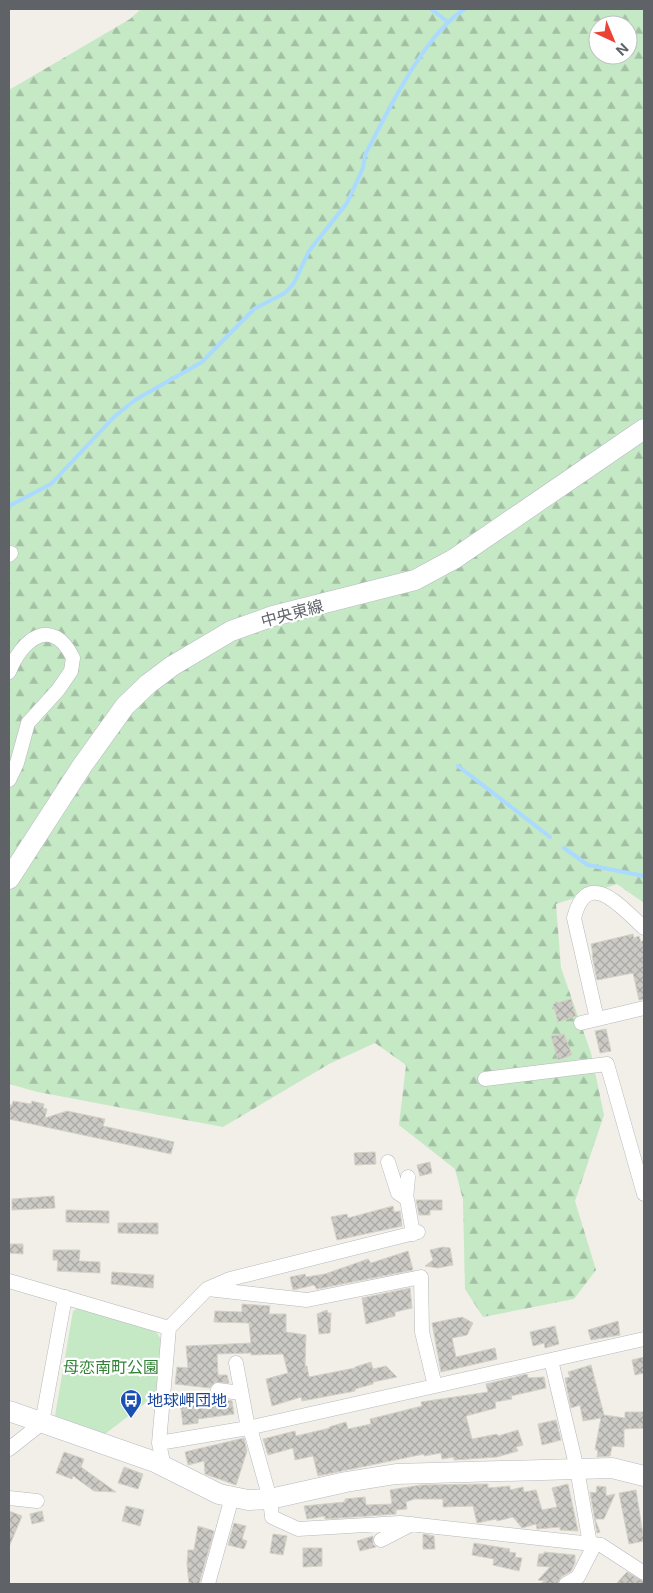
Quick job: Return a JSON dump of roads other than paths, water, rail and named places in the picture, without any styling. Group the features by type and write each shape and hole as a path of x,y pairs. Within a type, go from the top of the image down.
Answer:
{"street":[{"name":"中央東線","path":"9,879 82,766 125,706 148,684 172,666 232,631 265,619 415,580 454,559 644,429"},
{"path":"9,672 21,648 37,636 47,634 61,639 73,658 71,671 58,690 28,723 17,762 9,780"},
{"path":"597,1019 574,918 577,904 590,894 602,892 612,898 644,928"},
{"path":"581,1023 644,1008"},
{"path":"485,1079 607,1064 644,1194"},
{"path":"388,1162 398,1193 406,1198"},
{"path":"164,1467 159,1443 169,1328 206,1289 230,1279 416,1233 406,1198 408,1177"},
{"path":"206,1289 307,1300 350,1297 421,1277 422,1332 435,1386"},
{"path":"9,1281 169,1328"},
{"path":"9,1450 42,1423 65,1298"},
{"path":"159,1443 248,1428 644,1339"},
{"path":"551,1360 593,1544 578,1576 566,1584"},
{"path":"236,1363 248,1428 252,1435 270,1499 272,1517 298,1529 400,1523 593,1544 619,1555 644,1573"},
{"path":"218,1390 241,1393"},
{"path":"9,1411 164,1467 219,1494 248,1500 270,1499 346,1482 396,1474 612,1468 644,1476"},
{"path":"9,1498 37,1501"},
{"path":"208,1584 232,1498"},
{"path":"381,1540 412,1524"}],"waterway":[{"path":"431,9 448,22"},
{"path":"9,506 51,484 115,416 135,400 202,362 254,309 285,293 294,283 309,251 347,203 363,168 365,155 408,75 436,36 450,20 465,9"},
{"path":"458,766 550,837"},
{"path":"564,848 588,865 644,876"}],"place":[{"name":"地球岬団地","path":"131,1419"}],"park label":[{"name":"母恋南町公園","path":"111,1367"}]}
